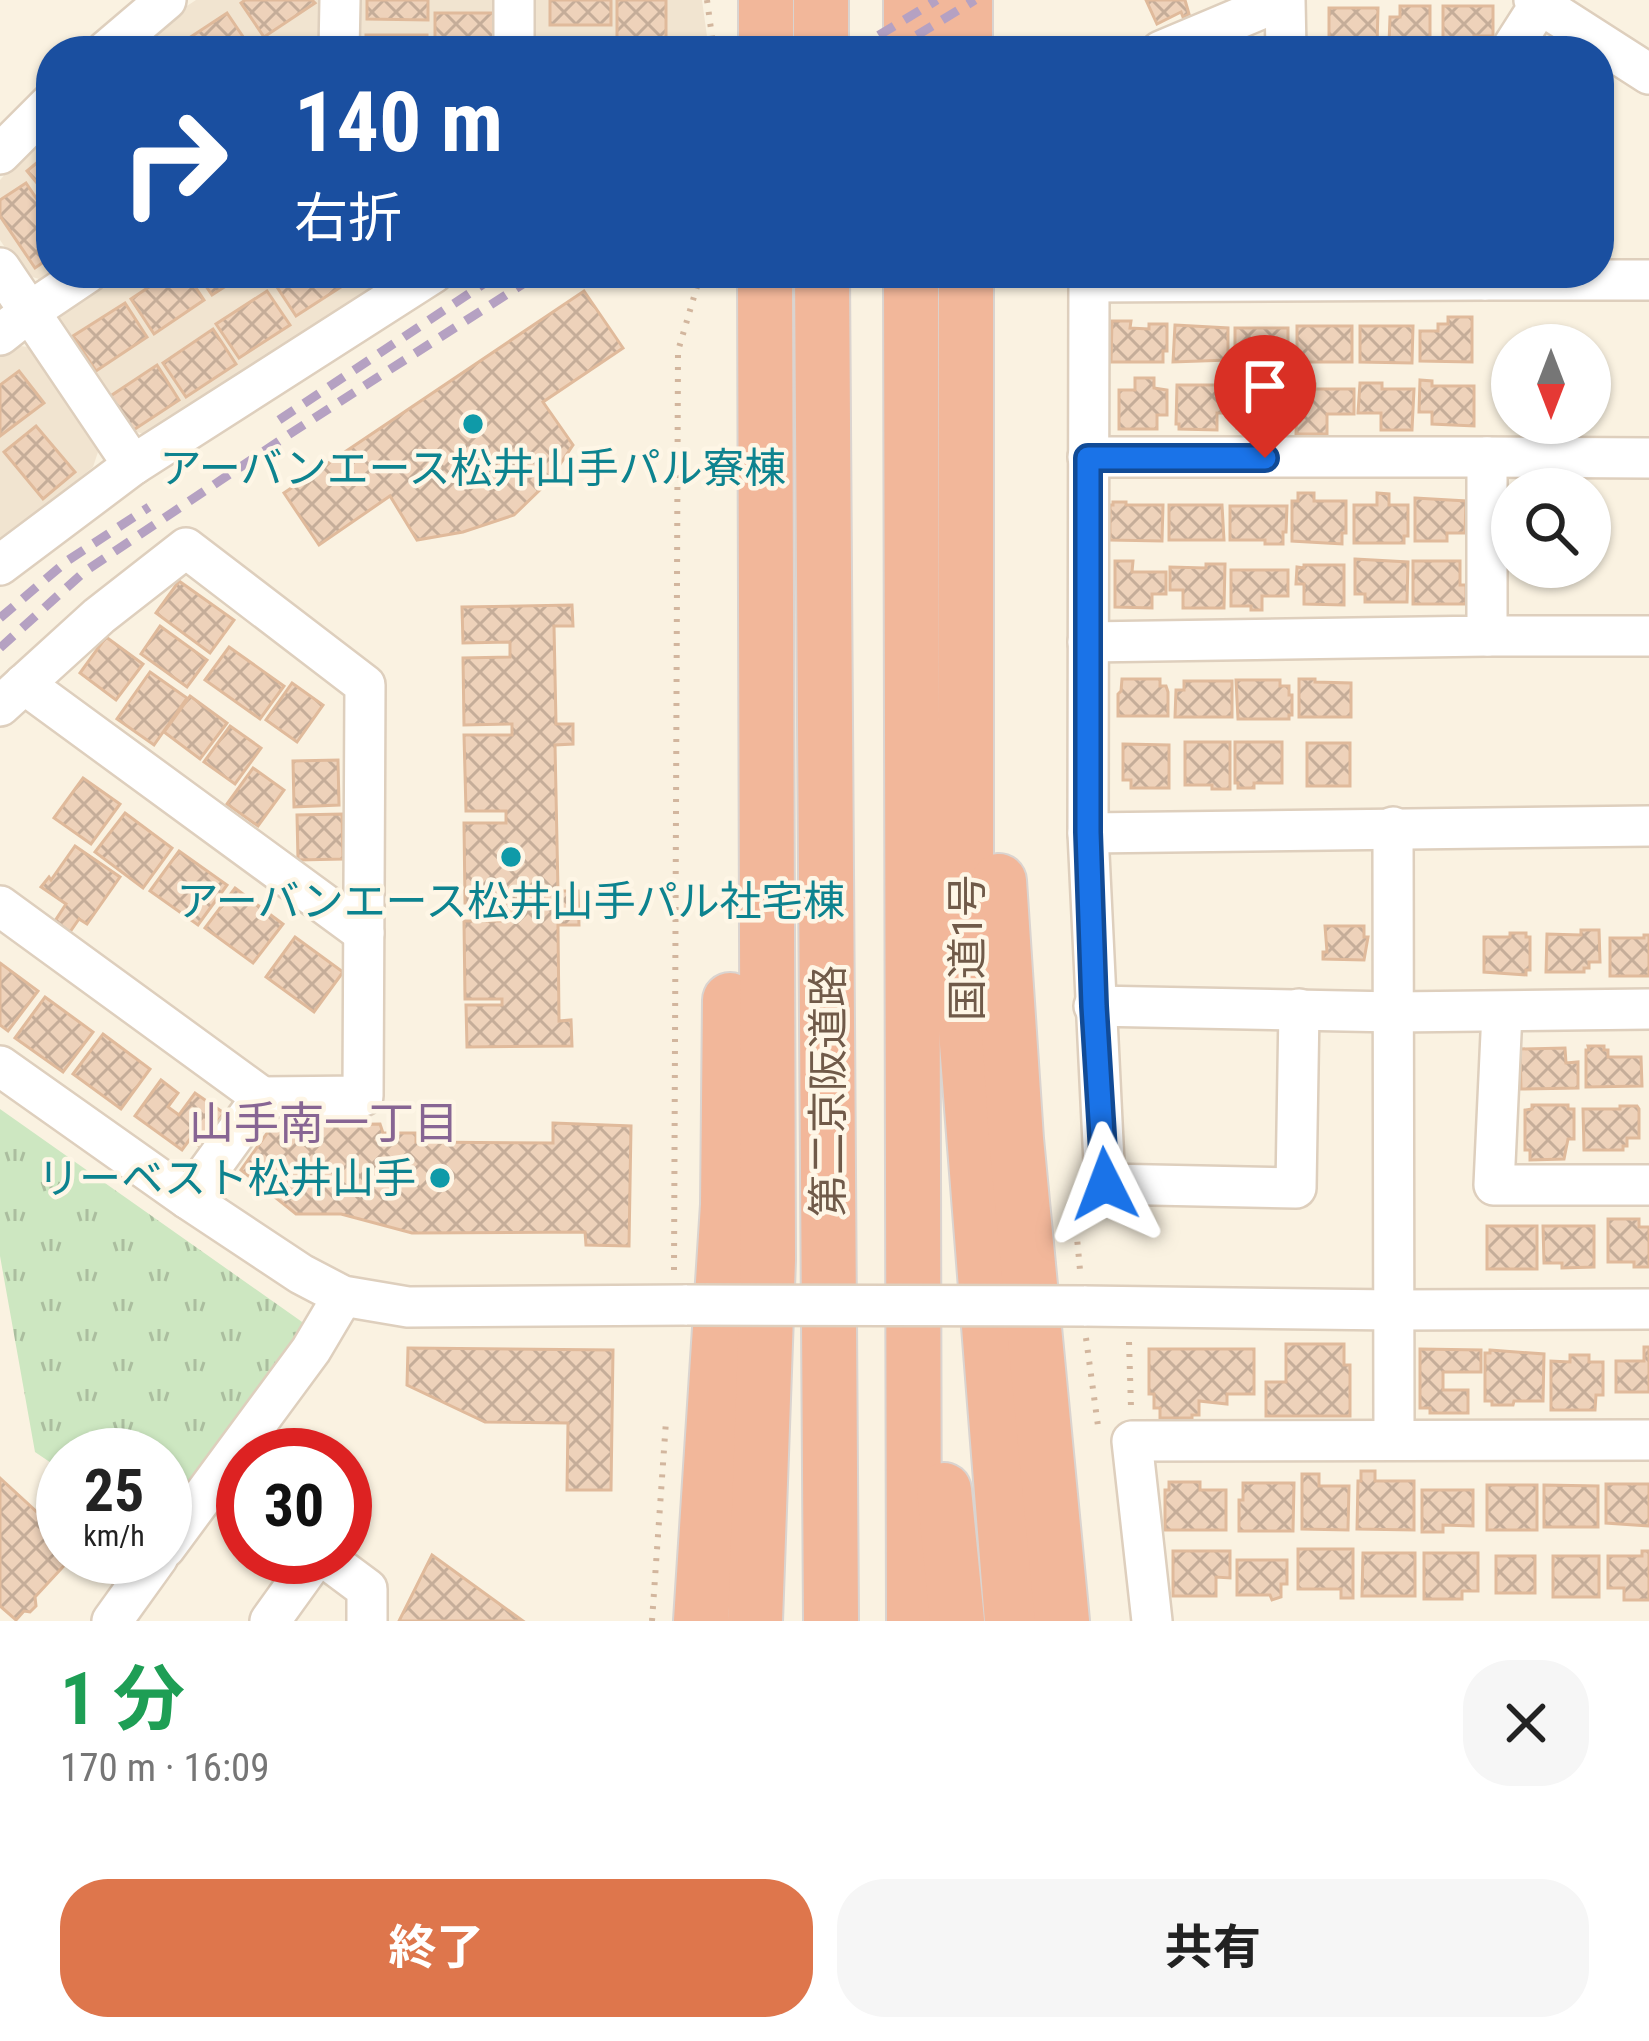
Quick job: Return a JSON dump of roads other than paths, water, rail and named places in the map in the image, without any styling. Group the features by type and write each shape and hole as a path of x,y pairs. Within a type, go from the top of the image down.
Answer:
{"highway":[{"path":"766,0 766,36"},
{"path":"820,0 821,36"},
{"path":"911,0 911,36"},
{"path":"965,0 965,36"},
{"path":"755,1621 768,1260 765,288"},
{"name":"第二京阪道路","path":"822,288 831,1621"},
{"name":"第二京阪道路","path":"911,288 914,1621"},
{"name":"国道1号","path":"965,288 966,1030 1012,1621"},
{"path":"966,533 984,659 1016,1139 1062,1621"},
{"path":"701,1621 728,1205 733,618 764,559"},
{"path":"911,1154 957,1621"}],"street":[{"path":"124,36 166,0"},
{"path":"339,36 340,0"},
{"path":"514,0 514,36"},
{"path":"1197,36 1284,0 1285,36"},
{"path":"1518,36 1537,2 1590,36"},
{"path":"1614,52 1649,74"},
{"path":"0,154 36,119"},
{"path":"0,268 15,323 133,465"},
{"path":"1614,279 1649,280"},
{"path":"15,323 65,288"},
{"path":"0,566 133,465 410,288"},
{"path":"1089,288 1088,832 1105,1184 1296,1187 1298,1009"},
{"path":"1088,458 1649,458"},
{"path":"1486,458 1487,636"},
{"path":"0,906 262,1097 363,1096 364,933 365,685 186,548 99,616 12,695 364,933"},
{"path":"1088,641 1649,636"},
{"path":"1088,832 1649,826"},
{"path":"1393,827 1394,1440"},
{"path":"1094,1006 1395,1012 1649,1009"},
{"path":"1502,1012 1494,1185 1649,1185"},
{"path":"0,1066 301,1274 343,1296 408,1307 1649,1309"},
{"path":"188,1198 262,1097"},
{"path":"265,1428 343,1296"},
{"path":"1152,1621 1132,1441 1649,1440"},
{"path":"192,1523 216,1500"},
{"path":"112,1621 139,1584"},
{"path":"270,1621 299,1584"},
{"path":"360,1584 367,1589 367,1621"}],"railway":[{"path":"878,36 937,0"},
{"path":"916,36 975,0"},
{"path":"279,420 477,288"},
{"path":"0,648 84,572 517,288"},
{"path":"0,618 67,561 149,507"}],"place":[{"name":"アーバンエース松井山手パル寮棟","path":"473,424"},
{"name":"アーバンエース松井山手パル社宅棟","path":"511,857"},
{"name":"リーベスト松井山手","path":"440,1178"}],"district":[{"name":"山手南一丁目","path":"324,1123"}]}
